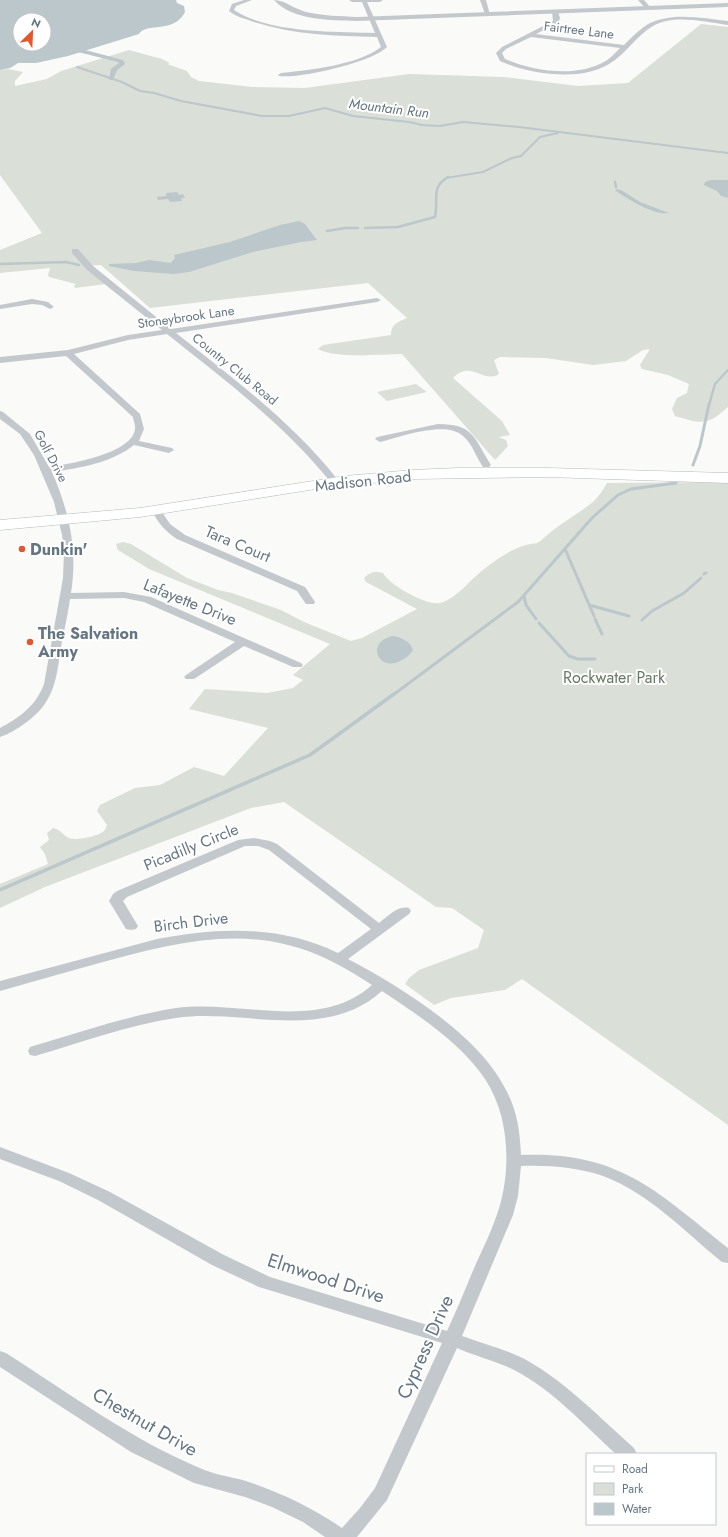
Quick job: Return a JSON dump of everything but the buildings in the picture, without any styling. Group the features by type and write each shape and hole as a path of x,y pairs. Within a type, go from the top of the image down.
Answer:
{"main road":[{"name":"Madison Road","path":"0,516 63,516 157,511 391,468 486,466 728,471"},
{"name":"Madison Road","path":"0,525 153,502 332,478 472,473 728,478"}],"street":[{"path":"249,0 234,5 231,10 254,20 289,30 324,34 380,35"},
{"path":"277,0 291,8 306,13 339,18 373,19 728,6"},
{"path":"352,0 380,0"},
{"path":"483,0 488,14"},
{"path":"642,0 648,8"},
{"path":"282,75 299,74 368,57 383,48 380,35 364,1"},
{"path":"555,12 557,18 556,22 504,48 499,53 502,60 523,68 539,71 572,72 601,66 607,63 651,25 659,21 686,19 728,23"},
{"name":"Fairtree Lane","path":"531,35 624,47"},
{"name":"Country Club Road","path":"75,251 90,268 259,404 297,439 332,478"},
{"name":"Stoneybrook Lane","path":"0,360 68,353 115,341 377,300"},
{"path":"0,307 30,302 44,303 50,307"},
{"path":"45,470 81,464 108,456 125,448 136,436 139,424 137,416 68,353"},
{"name":"Golf Drive","path":"0,414 29,438 45,470 63,516 69,568 66,596 50,680 45,696 35,709 0,733"},
{"path":"380,439 433,427 457,429 466,434 486,466"},
{"path":"132,442 169,450"},
{"name":"Tara Court","path":"157,511 165,526 176,534 301,589 310,602"},
{"name":"Lafayette Drive","path":"66,596 124,595 142,597 297,665"},
{"path":"190,677 243,641"},
{"name":"Picadilly Circle","path":"131,926 116,901 122,894 242,843 251,841 273,847 379,929"},
{"path":"338,960 404,911"},
{"name":"Birch Drive","path":"0,986 156,943 204,936 228,934 275,938 306,945 338,960 382,984 452,1036 488,1071 499,1090 510,1122 514,1143 514,1161"},
{"path":"35,1051 156,1016 180,1012 228,1011 310,1016 330,1012 361,1001 382,984"},
{"name":"Elmwood Drive","path":"0,1153 64,1177 104,1196 241,1272 289,1290 453,1340 508,1360 538,1376 555,1388 627,1453"},
{"path":"514,1161 537,1160 564,1162 587,1166 622,1179 651,1196 678,1215 728,1257"},
{"name":"Cypress Drive","path":"345,1537 366,1514 381,1494 453,1340 508,1204 514,1161"},
{"name":"Chestnut Drive","path":"0,1358 144,1450 200,1477 245,1489 278,1500 309,1516 340,1537"}],"green space":[{"path":"701,24 728,27 728,407 715,418 704,422 692,421 675,416 672,409 677,398 687,393 689,384 668,375 642,369 640,365 650,349 643,350 626,361 593,365 546,358 500,357 494,360 499,374 488,376 466,371 459,373 453,378 502,421 510,435 499,437 506,440 508,446 495,460 402,354 347,355 326,352 318,349 323,345 391,335 392,328 398,322 407,318 368,283 150,308 101,265 85,266 106,284 75,288 74,286 76,284 49,277 48,275 50,268 0,273 0,250 42,233 0,175 0,70 8,69 23,72 15,81 15,86 47,79 61,71 129,50 162,59 170,63 167,64 187,71 191,77 199,81 252,87 305,88 409,74 503,77 578,86 628,83"},
{"path":"416,384 427,392 387,401 377,392"},
{"name":"Rockwater Park","path":"728,482 728,1125 522,979 505,990 451,998 434,1005 405,984 409,978 419,970 478,948 484,930 452,908 436,907 284,802 251,808 45,887 0,908 0,884 48,864 45,854 40,847 49,840 47,833 53,828 72,839 93,836 104,831 107,825 97,811 100,805 135,788 160,785 194,767 224,776 268,728 189,709 205,689 267,693 293,688 303,680 293,675 330,644 149,569 118,550 116,544 123,542 131,544 187,578 218,590 232,593 281,610 304,622 351,641 362,638 417,609 366,582 364,578 368,574 375,572 383,573 400,589 409,594 426,601 440,603 457,594 483,570 506,554 518,548 539,542 593,502 607,483"}],"water":[{"path":"0,0 176,0 177,3 184,6 185,12 180,19 174,23 148,29 139,34 68,56 36,63 18,63 10,68 0,70"},
{"path":"711,180 728,180 728,198 721,196 717,191 704,185 705,182"},
{"path":"617,189 640,202 669,213 656,212 641,206 615,190"},
{"path":"177,192 179,195 183,194 185,198 181,198 182,201 170,202 168,199 158,200 157,197 166,196 166,193"},
{"path":"299,221 305,224 317,240 253,252 189,272 173,274 134,271 109,266 109,264 136,263 149,260 171,263 175,258 174,255 230,242 280,225"},
{"path":"393,636 405,640 413,650 402,660 394,663 387,663 381,660 378,656 377,650 379,644 384,639"}],"waterway":[{"path":"68,50 74,49 121,61 122,64 114,69 111,79"},
{"name":"Mountain Run","path":"77,67 122,82 140,91 154,93 181,101 262,116 289,116 325,108 353,116 409,122 422,125 440,126 463,122 519,127 728,153"},
{"path":"447,178 483,172 512,158 521,156 540,137 558,133"},
{"path":"365,228 398,227 435,217 437,190 442,181 447,178"},
{"path":"615,182 616,187"},
{"path":"327,231 345,228 358,228"},
{"path":"0,264 66,262 79,265"},
{"path":"709,405 715,384 728,370"},
{"path":"693,465 700,446 709,404"},
{"path":"393,695 518,602 592,518 618,495 631,489 676,483"},
{"path":"565,549 589,605"},
{"path":"642,620 652,611 684,593 701,578"},
{"path":"524,596 526,605 536,619"},
{"path":"589,605 629,616"},
{"path":"589,605 594,616"},
{"path":"595,619 602,634"},
{"path":"539,623 569,656 578,659 595,659"},
{"path":"0,890 310,755 394,694"}],"place":[{"name":"Dunkin'","path":"22,549"},
{"name":"The Salvation Army","path":"30,642"}]}
